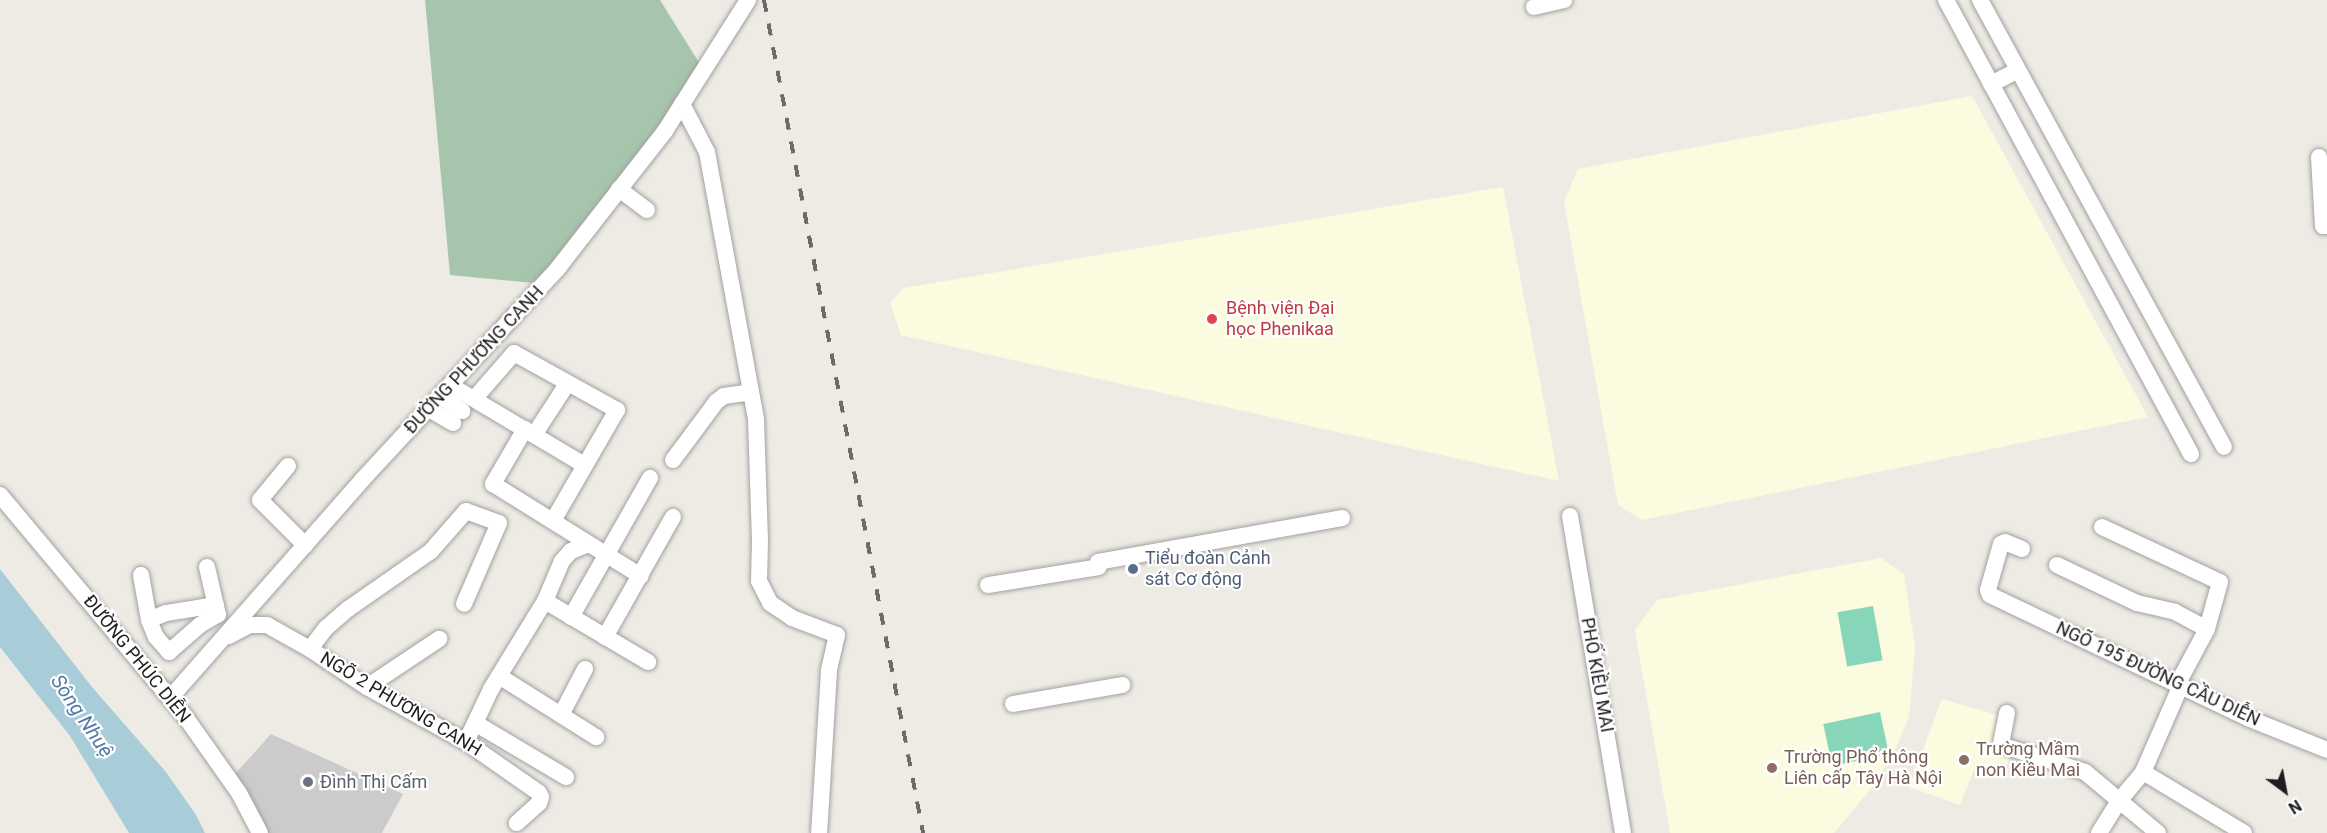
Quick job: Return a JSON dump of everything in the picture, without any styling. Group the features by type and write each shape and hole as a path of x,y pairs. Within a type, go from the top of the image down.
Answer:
{"street":[{"name":"ĐƯỜNG PHƯƠNG CANH","path":"170,698 305,545 558,268 665,131 689,119 748,0"},
{"path":"1534,7 1564,0"},
{"path":"1946,0 2191,454"},
{"path":"1980,0 2224,447"},
{"path":"1991,84 2018,70"},
{"path":"689,119 707,152 756,420 759,581 773,605 792,618 837,635 829,671 819,833"},
{"path":"2319,157 2323,226 2327,226"},
{"path":"619,189 647,210"},
{"path":"463,411 514,353 617,410 553,521"},
{"path":"673,460 716,402 748,379"},
{"path":"567,384 493,484 641,576"},
{"path":"440,397 463,411 530,432 584,465"},
{"path":"440,397 463,411"},
{"path":"288,466 260,500 305,545"},
{"path":"571,617 650,478"},
{"name":"ĐƯỜNG PHÚC DIỄN","path":"0,495 170,698 239,793 260,833"},
{"path":"310,649 326,628 348,609 430,551 466,512 499,523 464,604"},
{"name":"PHỐ KIỀU MAI","path":"1570,516 1623,833"},
{"path":"605,637 673,517"},
{"path":"988,585 1342,518"},
{"path":"2099,833 2119,801 2143,772 2180,684 2207,629 2220,582 2102,526"},
{"name":"NGÕ 195 ĐƯỜNG CẦU DIỄN","path":"2022,549 2006,542 2001,544 1988,590 1990,595 2250,719 2327,750"},
{"path":"466,742 499,676 545,601 565,555 588,544"},
{"path":"2057,565 2137,603 2175,612 2207,629"},
{"path":"207,567 222,638"},
{"path":"141,575 149,620 156,637 169,651 217,610"},
{"path":"545,601 648,662"},
{"path":"149,620 166,613 217,610"},
{"name":"NGÕ 2 PHƯƠNG CANH","path":"222,638 250,625 267,625 310,649 367,687 466,742 539,793 541,797 539,803 517,823"},
{"path":"367,687 439,639"},
{"path":"561,715 585,669"},
{"path":"499,676 596,737"},
{"path":"1013,704 1122,685"},
{"path":"2007,713 2001,745 2085,772 2158,833"},
{"path":"475,723 566,777"},
{"path":"2143,772 2244,833"}],"shaded area":[{"path":"425,0 660,0 703,69 544,284 450,275"},
{"path":"1972,96 2148,417 1642,520 1618,505 1564,202 1578,169"},
{"name":"Bệnh viện Đại học Phenikaa","path":"1503,187 1559,481 901,335 890,303 903,288"},
{"path":"1881,558 1904,574 1915,646 1909,717 1894,752 1874,785 1834,833 1670,833 1635,630 1657,600"},
{"name":"Trường Mầm non Kiều Mai","path":"1942,699 2001,716 2012,752 2002,776 1975,767 1960,805 1909,787"},
{"name":"Đình Thị Cấm","path":"271,734 403,794 382,833 263,833 235,774"}],"green space":[{"path":"1873,606 1883,660 1847,666 1838,612"},
{"path":"1880,712 1889,754 1832,766 1823,724"}],"water":[{"name":"Sông Nhuệ","path":"0,569 92,687 166,772 196,815 205,833 129,833 70,736 0,647"}],"railway":[{"path":"764,0 923,833"}],"place":[{"name":"Bệnh viện Đại học Phenikaa","path":"1212,319"},
{"name":"Tiểu đoàn Cảnh sát Cơ động","path":"1133,569"},
{"name":"Trường Mầm non Kiều Mai","path":"1964,760"},
{"name":"Trường Phổ thông Liên cấp Tây Hà Nội","path":"1772,768"},
{"name":"Đình Thị Cấm","path":"308,782"}]}
